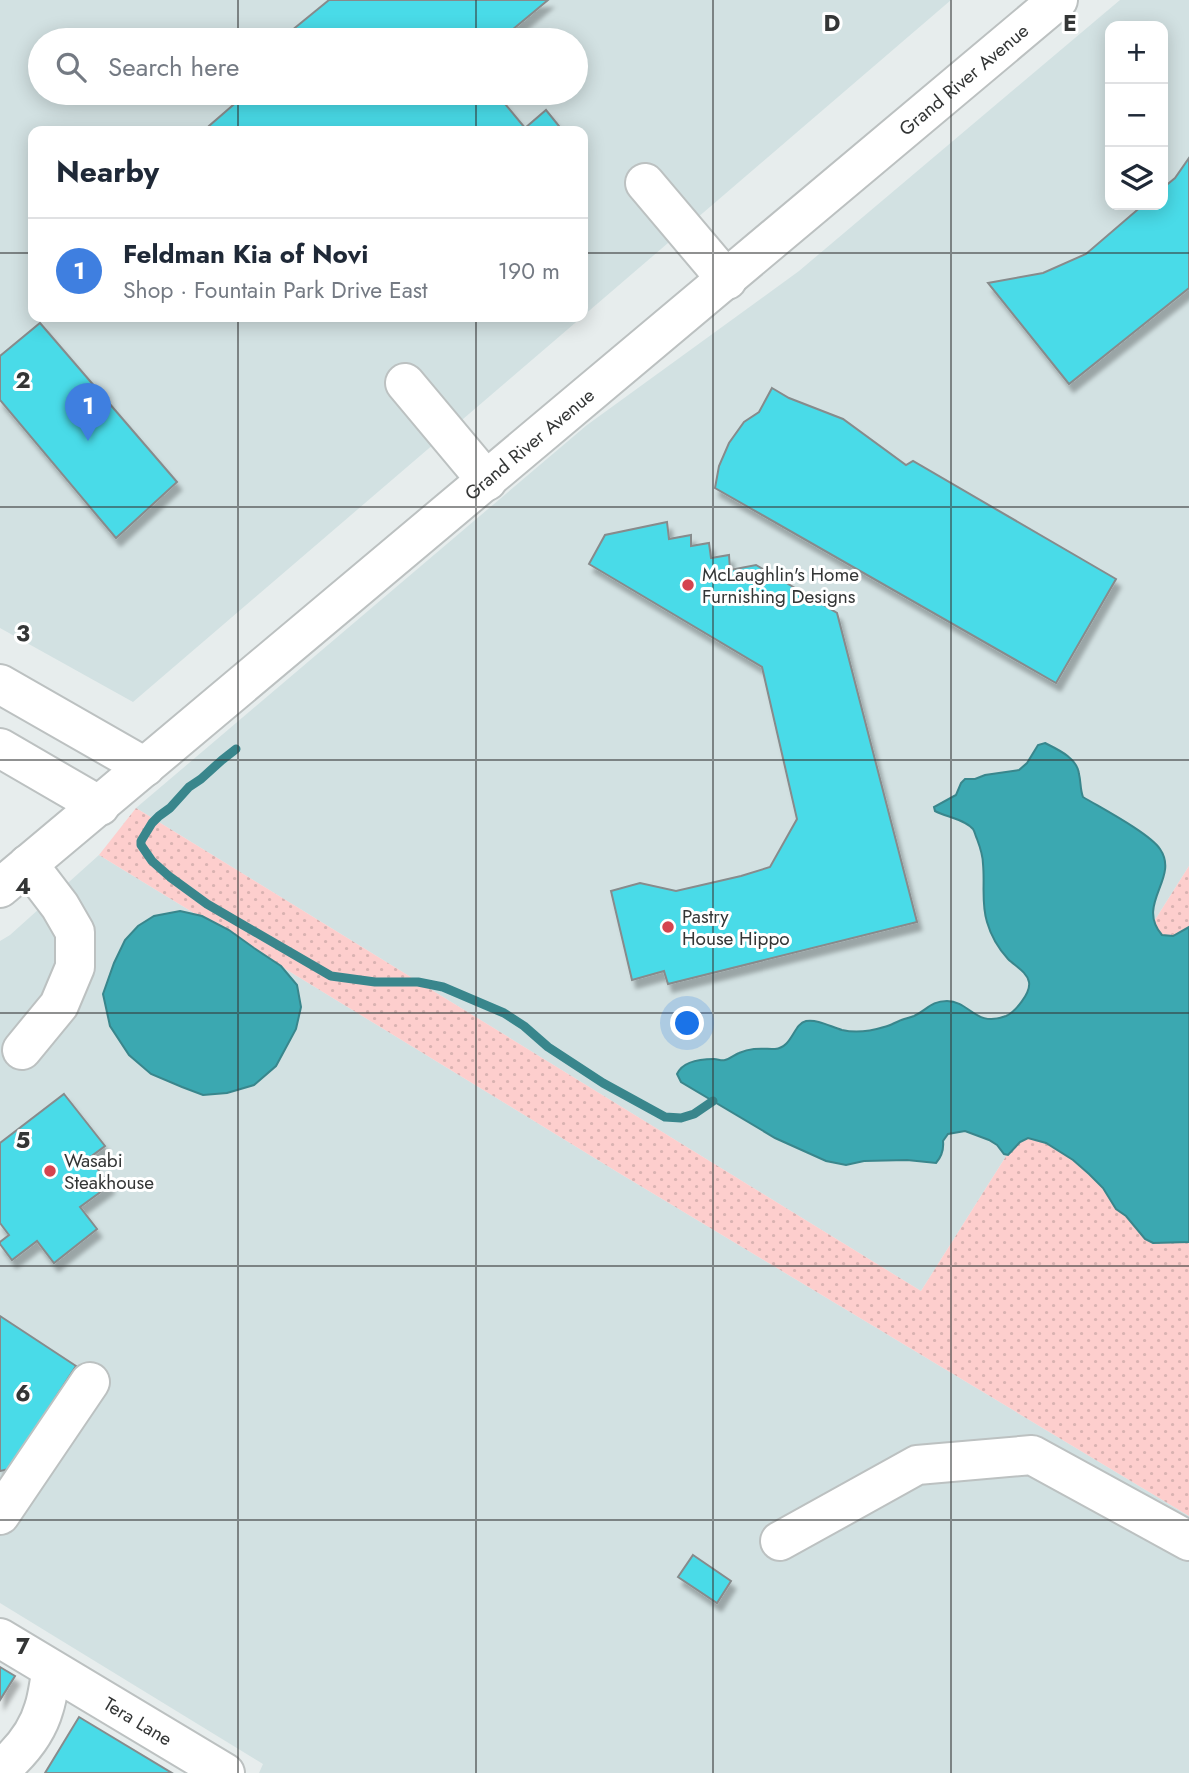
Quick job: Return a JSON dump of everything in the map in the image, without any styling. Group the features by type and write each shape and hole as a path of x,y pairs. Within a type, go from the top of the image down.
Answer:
{"main road":[{"name":"Grand River Avenue","path":"14,876 727,280 1042,5"},
{"path":"645,183 727,280"},
{"path":"405,383 487,481"},
{"path":"0,684 145,767"},
{"path":"0,748 100,806"},
{"path":"14,876 60,906 75,932 75,967 59,1005 22,1050"},
{"path":"0,1515 90,1382"},
{"path":"780,1541 917,1465 1032,1455 1189,1541"},
{"name":"Tera Lane","path":"0,1638 225,1773"},
{"path":"0,1770 16,1757 32,1735 44,1710 52,1670"}],"shaded area":[{"path":"0,0 951,0 588,312 588,126 28,126 28,322 576,322 133,702 0,628"},
{"path":"1120,0 1189,0 1189,866 921,1291 136,808 587,425 799,271"},
{"path":"136,808 921,1291 1189,866 1189,1516 619,1173 99,855"},
{"path":"99,855 619,1173 1189,1516 1189,1773 259,1773 263,1764 0,1603 0,941"}],"water":[{"path":"1045,743 1075,763 1083,797 1136,828 1160,849 1165,860 1165,870 1153,913 1155,924 1162,935 1173,936 1189,927 1189,1242 1153,1243 1145,1239 1126,1216 1116,1209 1103,1188 1089,1174 1046,1143 1028,1138 1020,1142 1008,1155 989,1140 965,1131 948,1134 936,1163 907,1160 864,1161 846,1165 826,1161 775,1138 681,1082 677,1074 683,1066 693,1062 724,1060 749,1050 781,1047 798,1026 806,1021 820,1022 842,1030 874,1030 914,1016 942,1001 955,1002 987,1019 996,1019 1014,1011 1025,997 1029,982 1023,972 1001,951 989,927 984,908 982,858 974,831 965,823 935,811 934,807 956,795 965,779 1019,770 1027,763 1038,745"},
{"path":"180,911 202,916 229,930 281,966 297,985 301,1007 296,1029 276,1066 254,1085 227,1093 203,1095 182,1087 151,1074 129,1055 110,1026 103,994 125,940 138,926 154,916"}],"building":[{"path":"329,0 548,0 514,28 295,28"},
{"path":"233,105 506,105 523,126 209,126"},
{"path":"546,110 559,126 527,126"},
{"path":"1189,158 1189,288 1069,384 988,283 1043,273 1086,254 1137,210 1168,210 1168,184"},
{"path":"40,323 177,482 116,538 0,400 0,356"},
{"path":"772,388 789,398 843,419 906,465 913,461 1116,579 1056,683 715,488 719,466 729,443 744,422 759,412"},
{"path":"667,522 669,539 691,535 691,546 709,543 711,558 729,555 730,570 756,565 837,613 917,922 668,984 664,971 632,980 611,891 640,883 676,891 770,867 797,819 762,667 589,564 605,535"},
{"name":"Wasabi Steakhouse","path":"64,1094 105,1146 89,1158 110,1185 80,1207 97,1229 54,1263 37,1241 12,1260 0,1244 9,1235 0,1223 0,1143"},
{"path":"0,1316 76,1366 9,1469 0,1471"},
{"path":"693,1555 731,1581 717,1603 678,1577"},
{"path":"0,1667 15,1676 0,1700"},
{"path":"79,1717 172,1773 45,1773"}],"waterway":[{"path":"236,749 189,787 159,816 141,841 152,861 170,877 207,904 331,976 375,982 418,982 443,987 504,1013 548,1047 603,1083 665,1117 681,1118 694,1114 713,1101"}],"place":[{"name":"Feldman Kia of Novi","path":"88,441"},
{"name":"McLaughlin's Home Furnishing Designs","path":"688,585"},
{"name":"Pastry House Hippo","path":"668,927"},
{"name":"Wasabi Steakhouse","path":"50,1171"}]}
